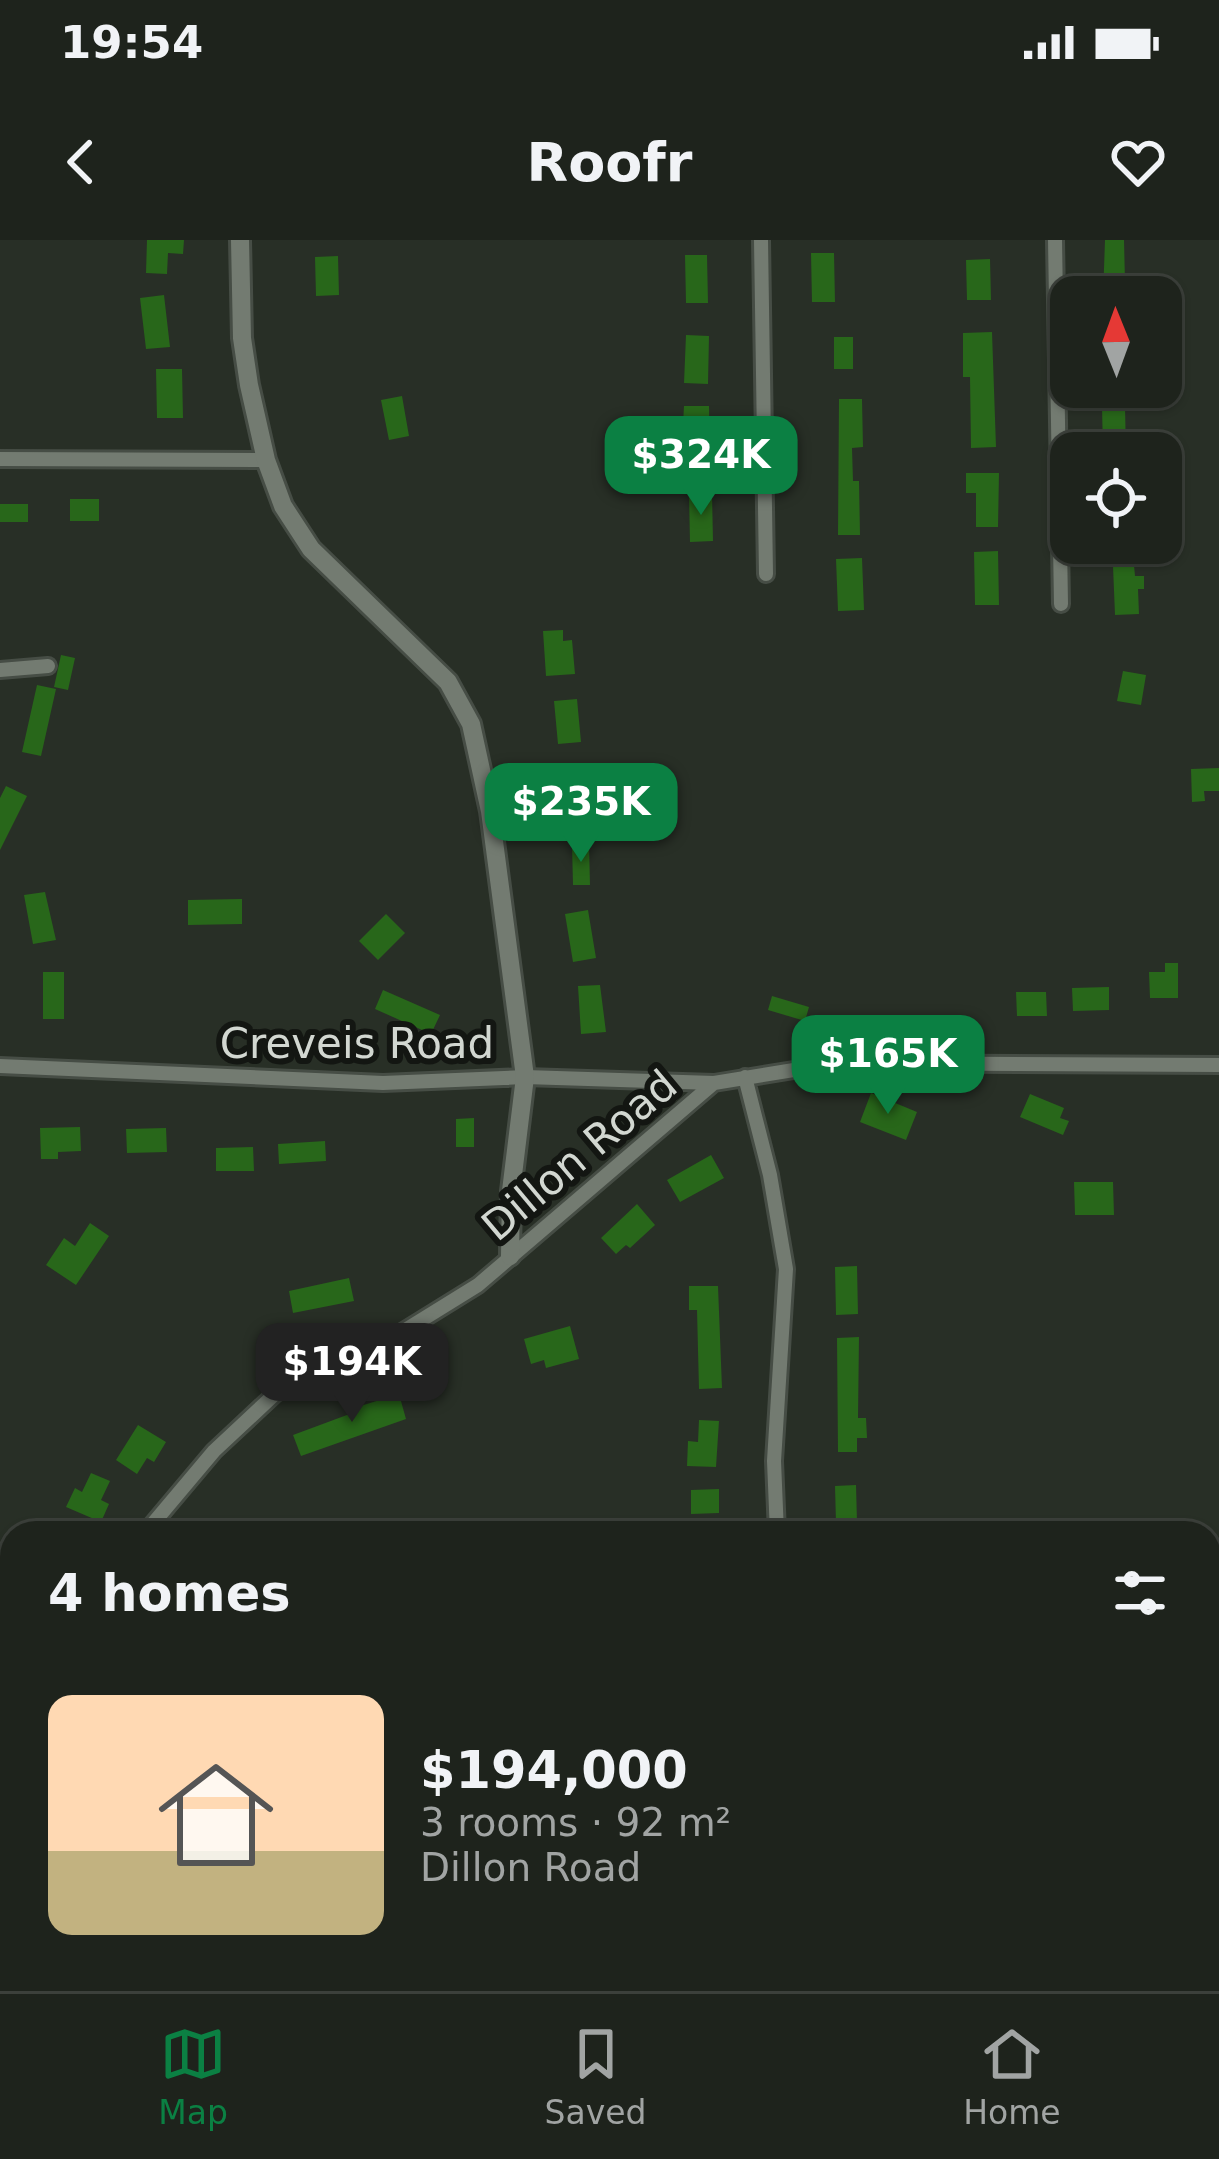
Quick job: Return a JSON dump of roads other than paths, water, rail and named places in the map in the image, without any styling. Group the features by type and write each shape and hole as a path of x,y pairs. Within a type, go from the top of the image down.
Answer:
{"street":[{"path":"240,240 242,338 266,460 283,506 311,549 448,682 471,724 490,812 525,1077 510,1256"},
{"path":"761,240 766,574"},
{"path":"1054,240 1061,604"},
{"path":"0,459 266,460"},
{"path":"0,670 48,666"},
{"name":"Dillon Road","path":"155,1521 214,1451 275,1394 386,1342 441,1310 714,1083 837,1064 1217,1062"},
{"name":"Creveis Road","path":"0,1066 383,1083 525,1077 714,1083"},
{"path":"745,1077 770,1175 786,1269 774,1462 776,1521"}]}
